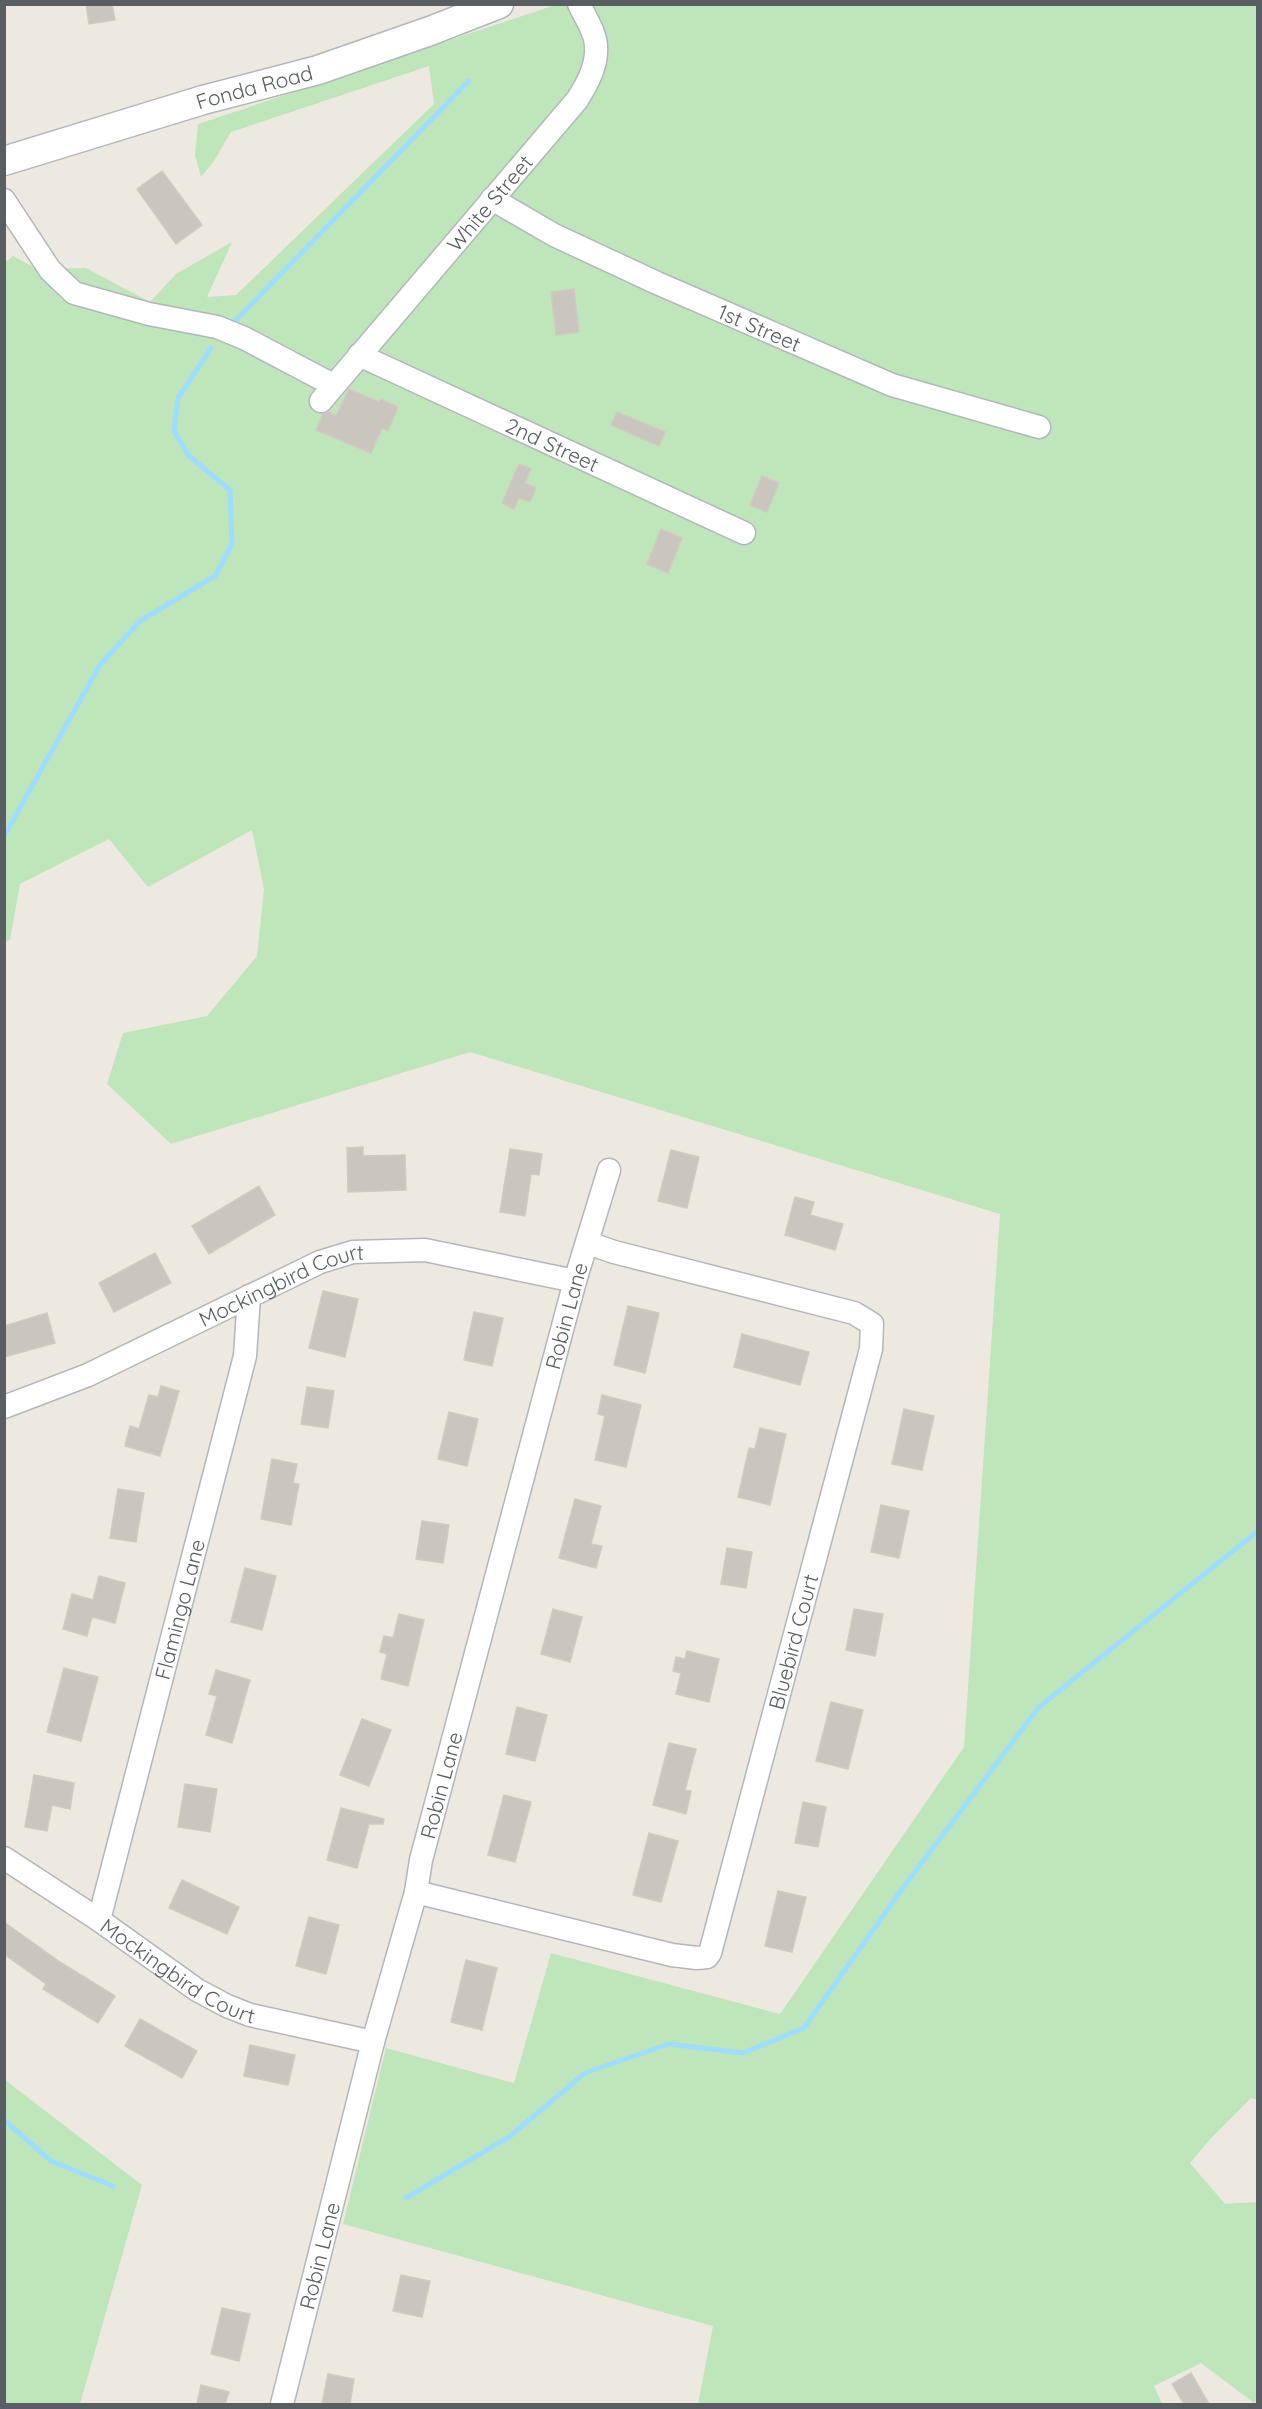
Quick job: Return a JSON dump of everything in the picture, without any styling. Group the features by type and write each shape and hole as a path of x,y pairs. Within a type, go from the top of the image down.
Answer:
{"street":[{"name":"Fonda Road","path":"4,160 202,100 318,70 430,32 500,4"},
{"name":"White Street","path":"4,200 50,270 74,292 149,314 217,327 244,338 327,393 577,100 590,80 595,59 595,40 579,4"},
{"name":"1st Street","path":"492,199 554,235 892,385 1039,427"},
{"name":"2nd Street","path":"359,355 744,533"},
{"name":"Robin Lane","path":"282,2404 373,2042 416,1892 424,1849 575,1281 609,1170"},
{"name":"Bluebird Court","path":"416,1892 672,1955 707,1957 710,1953 872,1349 872,1324 854,1313 614,1252 588,1243"},
{"name":"Mockingbird Court","path":"4,1407 88,1375 320,1262 352,1252 425,1250 575,1281"},
{"name":"Flamingo Lane","path":"99,1920 245,1356 249,1296"},
{"name":"Mockingbird Court","path":"4,1858 99,1920 197,1990 226,2006 250,2015 373,2042"}],"green space":[{"path":"555,5 1257,5 1258,2100 1251,2098 1190,2163 1225,2204 1257,2202 1258,2400 1254,2403 1201,2363 1154,2386 1162,2404 698,2404 713,2326 343,2224 386,2048 514,2083 551,1953 780,2014 964,1747 1000,1214 470,1052 171,1144 107,1084 123,1033 207,1016 257,956 264,889 252,830 148,887 109,839 20,884 10,940 5,942 4,263 13,256 37,269 86,268 150,302 176,274 232,242 207,297 236,295 434,104 429,66 231,132 214,161 201,177 195,155 198,124"},
{"path":"5,2080 142,2185 80,2404 5,2404"}],"building":[{"path":"86,4 112,4 115,20 89,24"},
{"path":"162,171 202,225 176,244 137,189"},
{"path":"574,289 579,332 556,335 551,292"},
{"path":"349,389 379,402 381,399 398,407 388,431 382,428 371,453 316,430 323,414 328,412 336,416"},
{"path":"617,412 665,432 659,446 611,425"},
{"path":"519,464 531,469 525,483 536,488 530,502 519,498 514,509 502,503"},
{"path":"762,476 779,483 767,512 750,505"},
{"path":"661,529 682,538 668,573 647,564"},
{"path":"363,1147 363,1156 405,1155 406,1190 348,1192 347,1148"},
{"path":"510,1149 542,1154 539,1175 531,1174 525,1216 500,1212"},
{"path":"671,1150 699,1157 687,1208 658,1201"},
{"path":"259,1186 275,1215 209,1254 192,1226"},
{"path":"795,1197 814,1202 810,1215 843,1224 835,1250 785,1235"},
{"path":"155,1253 171,1283 114,1312 99,1283"},
{"path":"323,1291 358,1299 345,1357 309,1348"},
{"path":"628,1306 659,1313 645,1373 614,1365"},
{"path":"474,1312 503,1318 492,1366 464,1360"},
{"path":"47,1313 55,1343 4,1357 4,1326"},
{"path":"742,1334 809,1352 800,1385 734,1367"},
{"path":"161,1386 179,1391 160,1456 125,1446 130,1426 139,1429 149,1395 158,1397"},
{"path":"307,1387 334,1391 328,1428 301,1424"},
{"path":"602,1395 641,1405 626,1467 595,1460 605,1416 598,1414"},
{"path":"904,1409 934,1416 922,1470 892,1464"},
{"path":"449,1412 478,1419 467,1466 438,1459"},
{"path":"760,1428 786,1434 770,1505 738,1497 749,1448 755,1449"},
{"path":"272,1459 297,1464 293,1483 299,1484 291,1525 261,1519"},
{"path":"118,1489 144,1493 136,1542 110,1538"},
{"path":"575,1499 601,1506 591,1544 602,1546 596,1568 559,1558"},
{"path":"881,1505 909,1511 899,1558 871,1552"},
{"path":"422,1521 449,1525 443,1563 416,1559"},
{"path":"727,1548 752,1552 746,1588 721,1584"},
{"path":"245,1568 276,1576 262,1630 231,1622"},
{"path":"99,1576 125,1583 115,1623 92,1617 87,1636 63,1629 72,1594 93,1600"},
{"path":"553,1609 582,1617 570,1662 541,1654"},
{"path":"854,1609 883,1614 875,1656 846,1650"},
{"path":"399,1614 424,1620 408,1686 381,1679 387,1654 380,1652 384,1636 393,1638"},
{"path":"687,1651 719,1659 709,1702 676,1694 681,1673 673,1671 676,1657 685,1659"},
{"path":"64,1668 98,1677 81,1741 47,1732"},
{"path":"216,1670 250,1680 232,1743 206,1735 217,1696 209,1694"},
{"path":"831,1702 863,1710 848,1769 816,1761"},
{"path":"517,1707 547,1715 535,1761 506,1754"},
{"path":"362,1719 391,1730 369,1786 340,1775"},
{"path":"669,1743 696,1749 685,1790 691,1791 686,1814 653,1805"},
{"path":"34,1775 74,1783 70,1809 52,1805 47,1831 25,1827"},
{"path":"185,1784 217,1789 210,1832 178,1827"},
{"path":"504,1795 531,1802 515,1862 488,1855"},
{"path":"803,1802 826,1807 818,1847 795,1843"},
{"path":"341,1808 384,1819 383,1824 369,1824 357,1868 327,1860"},
{"path":"649,1833 678,1841 661,1902 633,1895"},
{"path":"182,1880 239,1907 227,1934 169,1908"},
{"path":"778,1891 806,1897 792,1952 765,1946"},
{"path":"309,1917 339,1925 326,1974 296,1966"},
{"path":"4,1922 60,1962 115,1996 98,2023 43,1989 46,1984 4,1954"},
{"path":"466,1960 497,1968 482,2030 451,2022"},
{"path":"140,2019 197,2051 182,2078 125,2046"},
{"path":"250,2045 295,2055 288,2085 244,2076"},
{"path":"401,2275 430,2281 422,2317 393,2311"},
{"path":"222,2308 250,2314 239,2361 211,2354"},
{"path":"1191,2373 1209,2404 1184,2404 1172,2384"},
{"path":"328,2374 354,2379 350,2404 322,2404"},
{"path":"201,2385 229,2392 225,2404 197,2404"}],"waterway":[{"path":"235,321 469,81"},
{"path":"4,836 100,665 140,621 215,576 232,544 230,490 189,456 174,431 178,398 211,348"},
{"path":"406,2198 509,2137 585,2073 669,2044 743,2053 804,2028 902,1889 1039,1707 1258,1531"},
{"path":"4,2120 51,2161 113,2186"}]}
